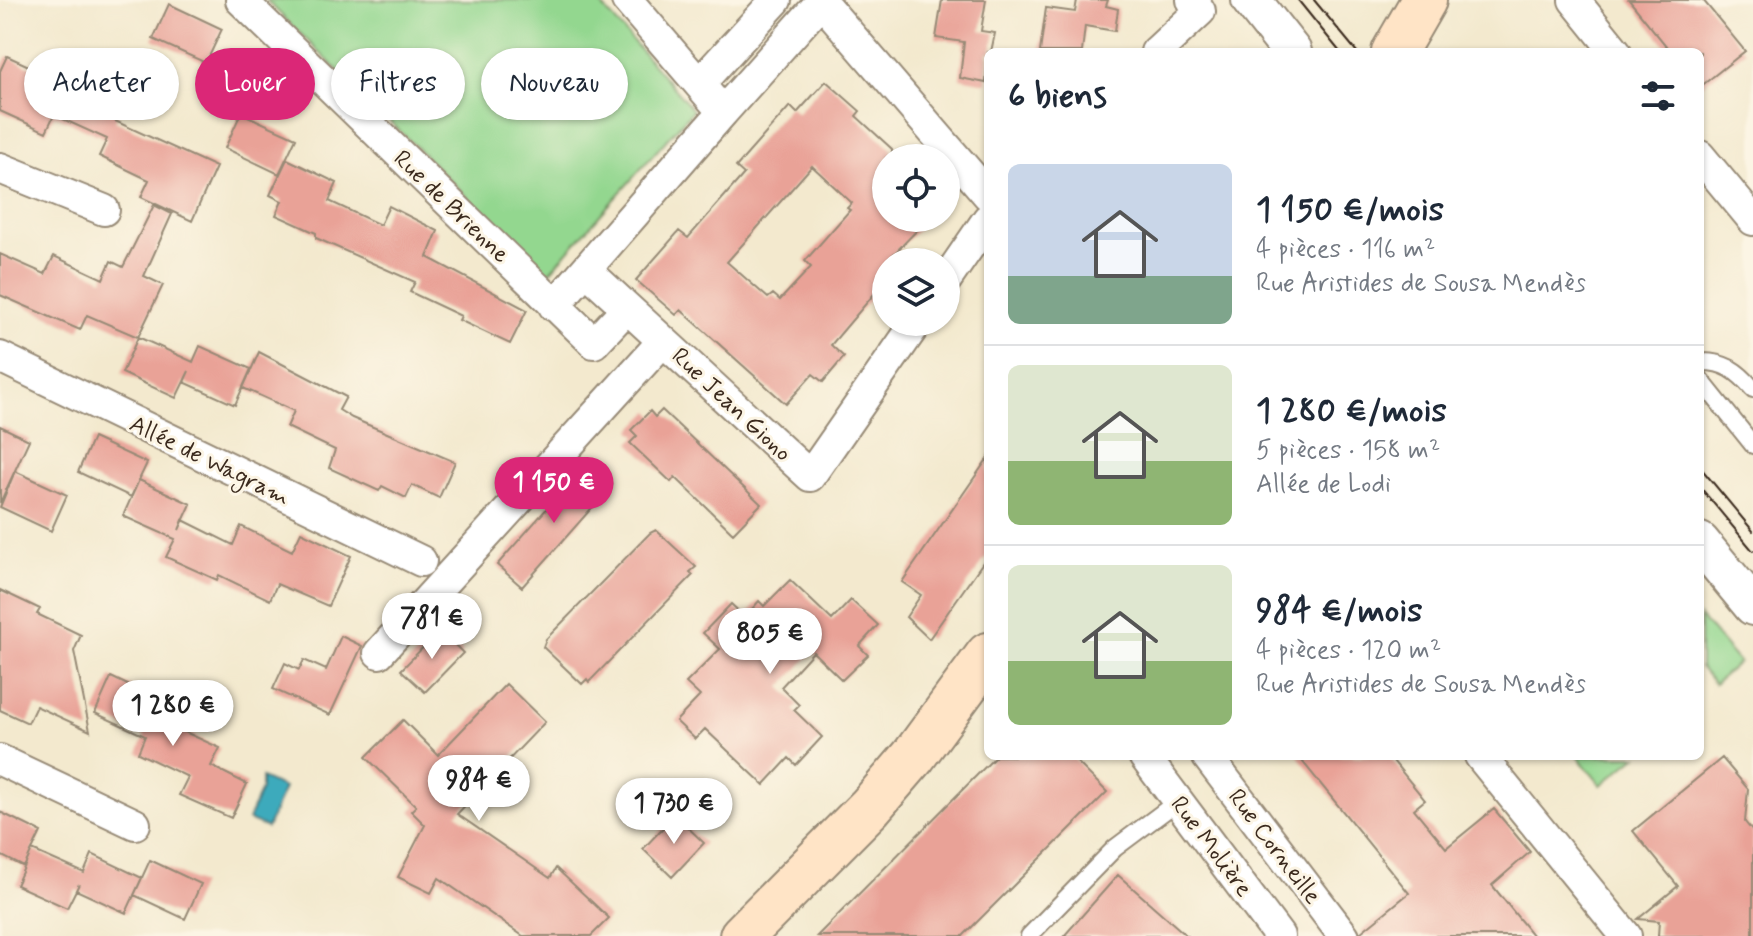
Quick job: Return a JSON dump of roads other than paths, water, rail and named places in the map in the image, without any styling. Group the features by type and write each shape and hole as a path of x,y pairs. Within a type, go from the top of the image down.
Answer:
{"main road":[{"path":"1396,48 1424,0"},
{"path":"742,936 870,807 913,757 984,660"}],"street":[{"name":"Rue de Brienne","path":"241,0 594,343 627,308"},
{"path":"627,0 723,112"},
{"path":"700,83 776,0"},
{"path":"1160,48 1200,11 1192,0"},
{"path":"1251,0 1289,48"},
{"path":"1574,0 1613,48"},
{"path":"554,306 820,1 984,190"},
{"path":"1704,161 1753,220"},
{"path":"0,168 104,210"},
{"path":"960,260 984,225"},
{"name":"Rue Jean Giono","path":"586,270 810,476 907,336"},
{"path":"379,653 663,341"},
{"name":"Allée de Wagram","path":"0,357 421,561"},
{"path":"1704,547 1753,606"},
{"path":"0,760 135,824"},
{"name":"Rue Molière","path":"1147,760 1279,936"},
{"name":"Rue Corneille","path":"1210,760 1344,936"},
{"path":"1483,760 1626,936"}],"lane":[{"path":"1704,362 1716,361 1736,370 1753,389"},
{"path":"1704,384 1753,445"},
{"path":"1029,936 1115,848 1178,801"}],"water":[{"path":"261,778 284,788 267,828 248,820 261,789"}],"tram line":[{"path":"1298,0 1337,48"},
{"path":"1314,0 1354,48"},
{"path":"1704,472 1753,531"},
{"path":"1704,492 1753,551"}]}
